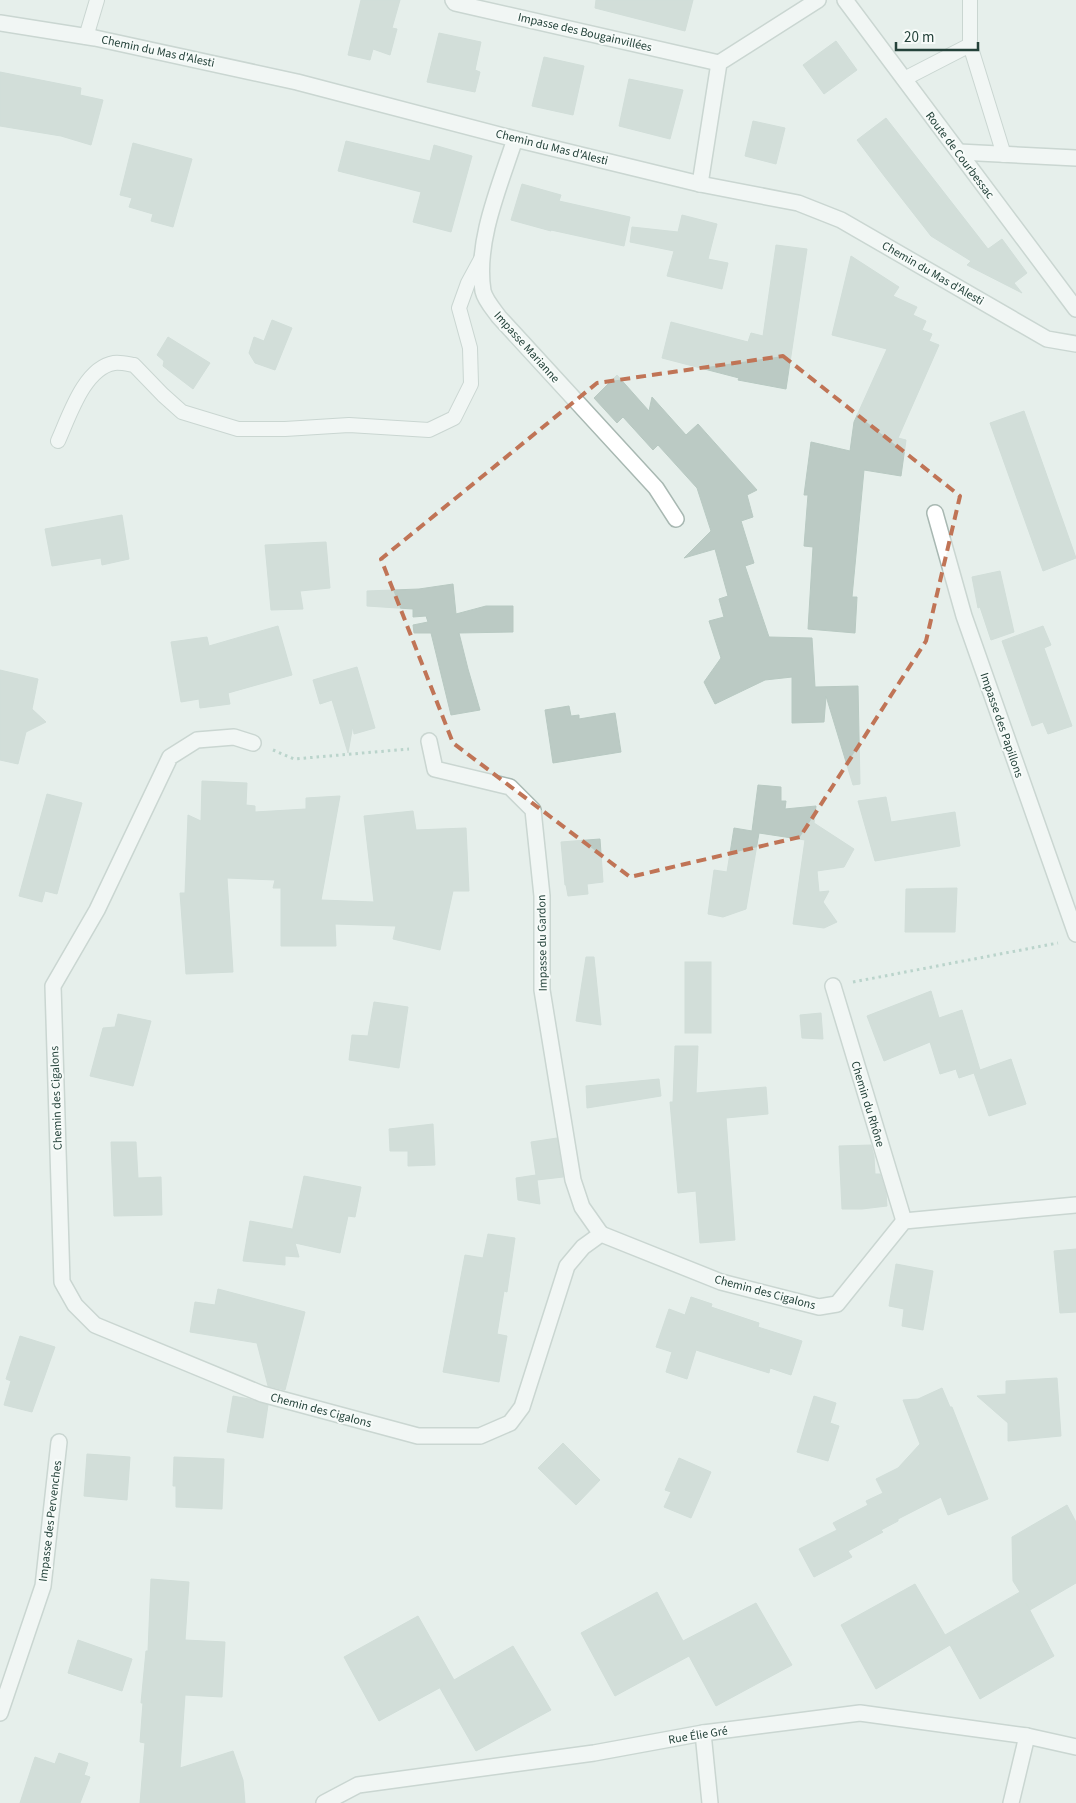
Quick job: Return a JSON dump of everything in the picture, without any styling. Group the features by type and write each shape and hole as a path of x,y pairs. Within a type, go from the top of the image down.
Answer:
{"street":[{"name":"Impasse des Bougainvillées","path":"453,0 455,3 719,63"},
{"path":"700,184 719,63 818,0"},
{"name":"Route de Courbessac","path":"845,0 1076,309"},
{"name":"Chemin du Mas d'Alesti","path":"0,24 86,36 297,82 515,139 700,184 798,203 841,220 1047,339 1076,344"},
{"name":"Impasse Marianne","path":"515,139 489,219 481,259 483,293 498,317 656,488 676,519"},
{"path":"959,152 1076,158"},
{"name":"Impasse des Papillons","path":"935,513 964,616 1071,938"},
{"name":"Chemin des Cigalons","path":"253,743 234,737 196,740 170,757 97,910 53,986 62,1282 75,1306 95,1325 262,1394 418,1436 480,1436 510,1423 522,1407 567,1266 583,1247 602,1234 720,1282 819,1307 837,1304 904,1221"},
{"name":"Impasse du Gardon","path":"429,741 435,769 510,787 533,810 542,896 542,990 573,1180 582,1207 602,1234"},
{"name":"Chemin du Rhône","path":"833,986 904,1221"},
{"path":"904,1221 1076,1204"},
{"name":"Impasse des Pervenches","path":"0,1713 43,1586 59,1442"},
{"name":"Rue Élie Gré","path":"324,1803 358,1785 594,1753 704,1733 860,1713 1027,1736 1076,1747"},
{"path":"704,1733 710,1803"},
{"path":"1010,1803 1027,1736"}],"lane":[{"path":"86,36 97,0"},
{"path":"970,0 970,46 1004,154"},
{"path":"904,79 970,46"},
{"path":"58,441 84,386 93,374 114,363 134,365 182,412 238,429 285,429 349,425 429,430 454,418 471,384 470,348 459,308 468,283 481,259"}],"path":[{"path":"253,743 294,759 408,750 429,741"},
{"path":"833,986 1071,938"}],"highlighted area":[{"path":"783,356 960,496 926,641 800,837 630,877 453,743 381,559 597,383"}],"building":[{"path":"361,0 400,0 392,28 397,29 390,55 373,49 370,60 348,55"},
{"path":"596,0 693,0 685,31 595,8"},
{"path":"439,33 481,42 475,70 480,72 475,92 427,82"},
{"path":"836,41 857,70 824,94 803,65"},
{"path":"544,57 584,66 573,115 532,106"},
{"path":"0,72 81,88 80,95 103,100 91,145 61,136 0,126"},
{"path":"629,79 683,90 670,139 619,126"},
{"path":"886,118 988,249 1002,239 1027,273 1014,283 1022,293 967,265 971,261 931,236 885,177 857,140"},
{"path":"753,121 785,128 776,164 745,156"},
{"path":"346,141 430,161 434,145 472,156 451,232 413,222 421,192 338,171"},
{"path":"133,143 192,159 173,227 151,221 153,214 129,207 132,198 120,195"},
{"path":"522,184 561,195 559,201 630,217 624,246 551,231 511,220"},
{"path":"682,215 717,224 708,259 728,263 722,289 667,276 674,251 630,242 632,227 678,232"},
{"path":"776,245 807,249 786,389 738,380 739,378 662,358 671,322 748,342 751,333 763,336"},
{"path":"851,256 899,287 893,296 917,307 913,315 926,321 922,330 932,334 929,341 939,345 898,438 906,440 901,476 864,470 852,597 857,597 855,633 808,629 813,547 804,546 808,495 804,495 811,442 850,451 854,422 887,349 832,335"},
{"path":"272,320 292,328 275,370 255,363 249,353 254,337 264,341"},
{"path":"168,337 210,363 193,389 163,366 164,361 157,355"},
{"path":"617,375 649,411 652,397 686,435 698,424 757,490 747,495 753,517 741,521 754,563 745,566 769,637 812,638 815,687 858,686 860,784 853,785 826,696 824,722 792,723 792,677 765,680 715,704 704,682 721,658 709,621 724,617 719,599 728,596 715,549 684,558 711,531 697,488 658,445 653,450 623,417 617,423 594,398"},
{"path":"1024,411 1076,558 1043,571 990,423"},
{"path":"122,515 129,559 102,565 101,558 52,566 45,529"},
{"path":"326,542 330,588 300,591 303,609 271,610 265,545"},
{"path":"1000,571 1014,632 991,640 980,607 978,608 972,577"},
{"path":"453,584 456,614 486,606 513,606 513,632 459,633 480,710 451,715 431,633 414,633 413,625 428,622 426,616 413,617 413,609 367,606 367,591 419,589"},
{"path":"278,626 292,675 228,693 230,704 200,708 199,699 181,702 171,642 207,637 209,646"},
{"path":"1043,626 1051,645 1044,648 1072,726 1048,734 1043,722 1032,726 1002,641"},
{"path":"357,667 375,728 354,734 353,725 348,753 332,700 320,704 313,680"},
{"path":"0,670 38,679 32,709 46,722 26,732 18,764 0,760"},
{"path":"569,706 571,716 579,715 579,719 615,713 621,752 553,763 545,710"},
{"path":"202,781 247,783 246,805 255,806 255,812 306,809 306,798 340,796 321,900 374,902 364,816 413,811 416,830 466,828 469,891 453,891 440,950 393,939 396,926 335,924 336,946 281,946 281,888 273,888 275,880 227,878 233,972 186,974 180,893 185,893 188,815 201,821"},
{"path":"758,785 781,787 781,801 786,801 785,809 816,806 814,823 854,849 844,867 817,871 819,892 829,891 823,902 837,922 824,928 793,924 805,840 759,833 746,909 723,917 708,914 714,870 727,872 734,828 752,831"},
{"path":"47,794 82,803 57,894 45,891 42,902 19,896"},
{"path":"886,797 891,822 955,812 960,846 875,861 858,801"},
{"path":"600,839 603,882 587,884 588,894 568,896 565,885 561,842"},
{"path":"957,888 955,932 905,932 906,889"},
{"path":"586,957 594,957 601,1025 576,1021"},
{"path":"685,962 711,962 711,1033 685,1033"},
{"path":"931,991 939,1018 962,1010 980,1070 1011,1059 1026,1104 989,1116 974,1073 959,1078 956,1069 940,1074 930,1042 884,1061 867,1016"},
{"path":"374,1002 408,1007 399,1068 349,1060 352,1035 368,1036"},
{"path":"821,1013 823,1039 802,1038 800,1015"},
{"path":"118,1014 151,1021 133,1086 90,1076 103,1028 115,1027"},
{"path":"675,1046 698,1046 696,1093 766,1087 768,1114 726,1118 735,1240 700,1243 696,1191 678,1193 670,1102 673,1102"},
{"path":"659,1079 661,1096 587,1108 586,1086"},
{"path":"433,1124 435,1165 408,1166 408,1151 390,1151 389,1129"},
{"path":"557,1138 563,1177 537,1180 540,1204 518,1200 516,1178 536,1175 531,1142"},
{"path":"111,1142 136,1142 138,1178 161,1177 162,1215 114,1216"},
{"path":"871,1145 875,1174 880,1174 886,1193 887,1206 842,1209 839,1146"},
{"path":"304,1176 361,1187 355,1217 348,1216 340,1253 295,1243 299,1257 285,1256 285,1265 243,1261 250,1221 292,1229 292,1232"},
{"path":"488,1234 515,1238 507,1292 504,1291 497,1334 507,1336 499,1382 443,1372 465,1255 483,1258"},
{"path":"1076,1249 1076,1312 1060,1313 1054,1251"},
{"path":"896,1264 933,1271 923,1330 902,1326 904,1309 889,1306"},
{"path":"218,1289 305,1312 285,1390 268,1386 257,1343 190,1332 195,1302 215,1305"},
{"path":"691,1297 712,1304 711,1307 759,1323 758,1327 802,1341 791,1375 770,1368 769,1373 696,1350 687,1379 666,1372 672,1352 656,1347 669,1309 685,1315"},
{"path":"20,1336 55,1347 32,1412 4,1405 11,1381 6,1379"},
{"path":"1057,1378 1061,1436 1008,1441 1008,1423 977,1396 1006,1394 1006,1381"},
{"path":"942,1388 950,1407 952,1407 988,1499 948,1515 941,1497 898,1519 898,1521 881,1530 883,1532 848,1551 852,1557 814,1577 799,1549 837,1530 833,1523 868,1505 866,1501 883,1493 876,1479 898,1468 920,1444 903,1400 918,1399"},
{"path":"233,1396 268,1405 263,1438 227,1432"},
{"path":"814,1396 836,1403 830,1423 839,1426 828,1461 797,1452"},
{"path":"563,1443 600,1480 576,1505 538,1468"},
{"path":"87,1454 130,1457 127,1500 84,1496"},
{"path":"174,1457 224,1459 222,1509 176,1507 176,1486 173,1486"},
{"path":"679,1458 711,1472 691,1518 664,1507 671,1492 665,1490"},
{"path":"1067,1505 1076,1522 1076,1583 1030,1610 1026,1603 1054,1656 980,1699 950,1645 876,1689 841,1625 915,1584 945,1635 1020,1592 1013,1581 1012,1537"},
{"path":"151,1579 189,1582 185,1640 225,1642 222,1697 185,1695 180,1768 233,1751 243,1780 245,1803 140,1803 145,1743 140,1742 143,1703 141,1703 146,1651 148,1651"},
{"path":"657,1592 683,1641 756,1603 792,1665 716,1706 689,1656 615,1696 581,1633"},
{"path":"418,1616 454,1680 513,1646 551,1710 476,1751 440,1688 443,1686 379,1721 344,1657"},
{"path":"78,1640 132,1659 122,1691 68,1673"},
{"path":"59,1753 88,1763 84,1775 90,1777 80,1803 20,1803 35,1757 55,1764"}]}
